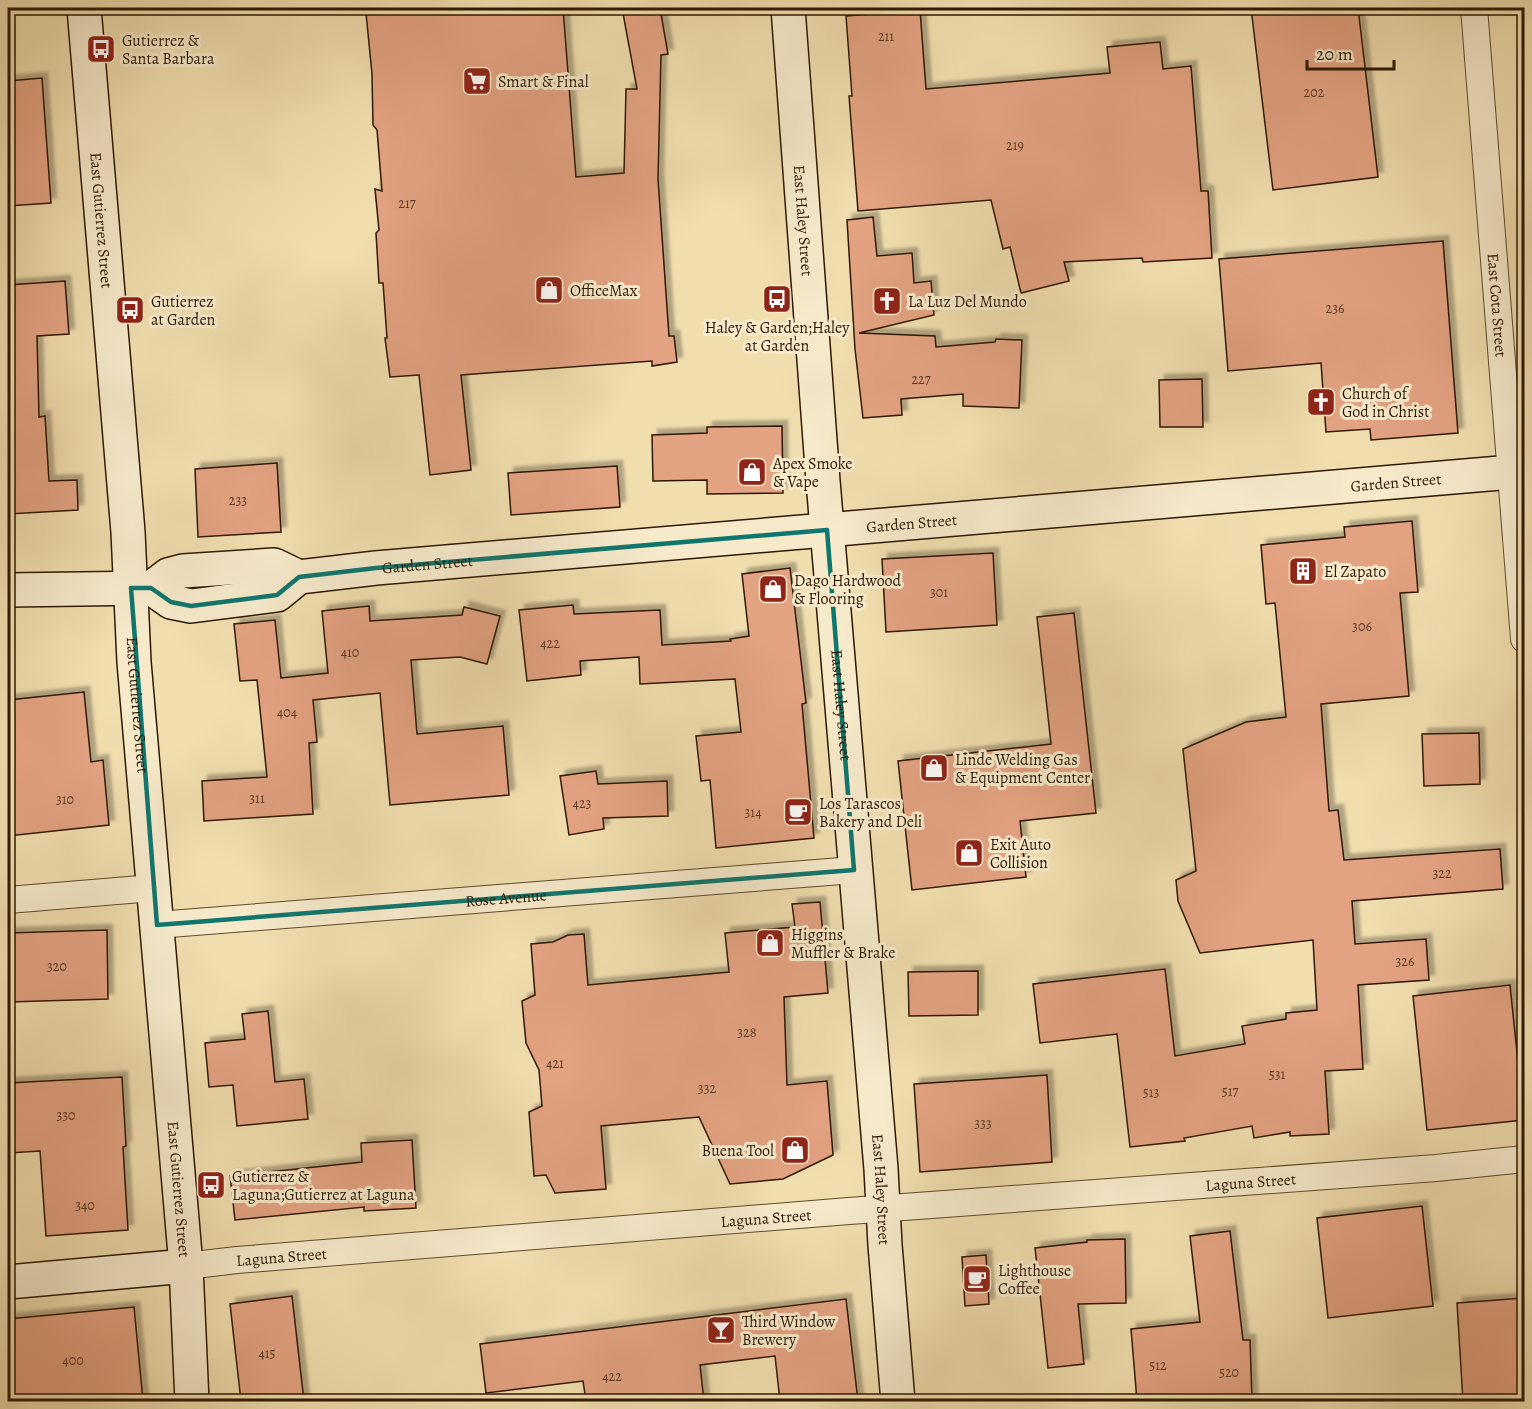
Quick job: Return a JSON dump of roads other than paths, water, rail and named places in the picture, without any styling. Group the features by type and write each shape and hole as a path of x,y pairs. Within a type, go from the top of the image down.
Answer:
{"main road":[{"name":"East Gutierrez Street","path":"84,8 105,246 141,588 134,662 186,1266 192,1401"},
{"name":"East Haley Street","path":"788,8 827,530 881,1169 882,1209 898,1401"},
{"name":"Garden Street","path":"8,590 141,588 168,575 195,570 274,565 299,577 376,568 1518,472"},
{"name":"Laguna Street","path":"8,1282 186,1266"}],"street":[{"name":"East Cota Street","path":"1474,8 1518,472 1524,639"},
{"name":"Rose Avenue","path":"157,925 854,870"},
{"path":"8,900 153,888"},
{"name":"Laguna Street","path":"186,1266 237,1260 882,1209 1425,1169 1524,1159"}],"place":[{"name":"Gutierrez & Santa Barbara","path":"101,49"},
{"name":"Smart & Final","path":"477,81"},
{"name":"OfficeMax","path":"549,290"},
{"name":"Haley & Garden;Haley at Garden","path":"777,299"},
{"name":"La Luz Del Mundo","path":"887,301"},
{"name":"Gutierrez at Garden","path":"130,310"},
{"name":"Church of God in Christ","path":"1321,402"},
{"name":"Apex Smoke & Vape","path":"752,472"},
{"name":"El Zapato","path":"1303,571"},
{"name":"Dago Hardwood & Flooring","path":"773,589"},
{"name":"Linde Welding Gas & Equipment Center","path":"934,768"},
{"name":"Los Tarascos Bakery and Deli","path":"798,812"},
{"name":"Exit Auto Collision","path":"969,853"},
{"name":"Higgins Muffler & Brake","path":"770,943"},
{"name":"Buena Tool","path":"795,1150"},
{"name":"Gutierrez & Laguna;Gutierrez at Laguna","path":"211,1185"},
{"name":"Lighthouse Coffee","path":"977,1279"},
{"name":"Third Window Brewery","path":"721,1330"}]}
